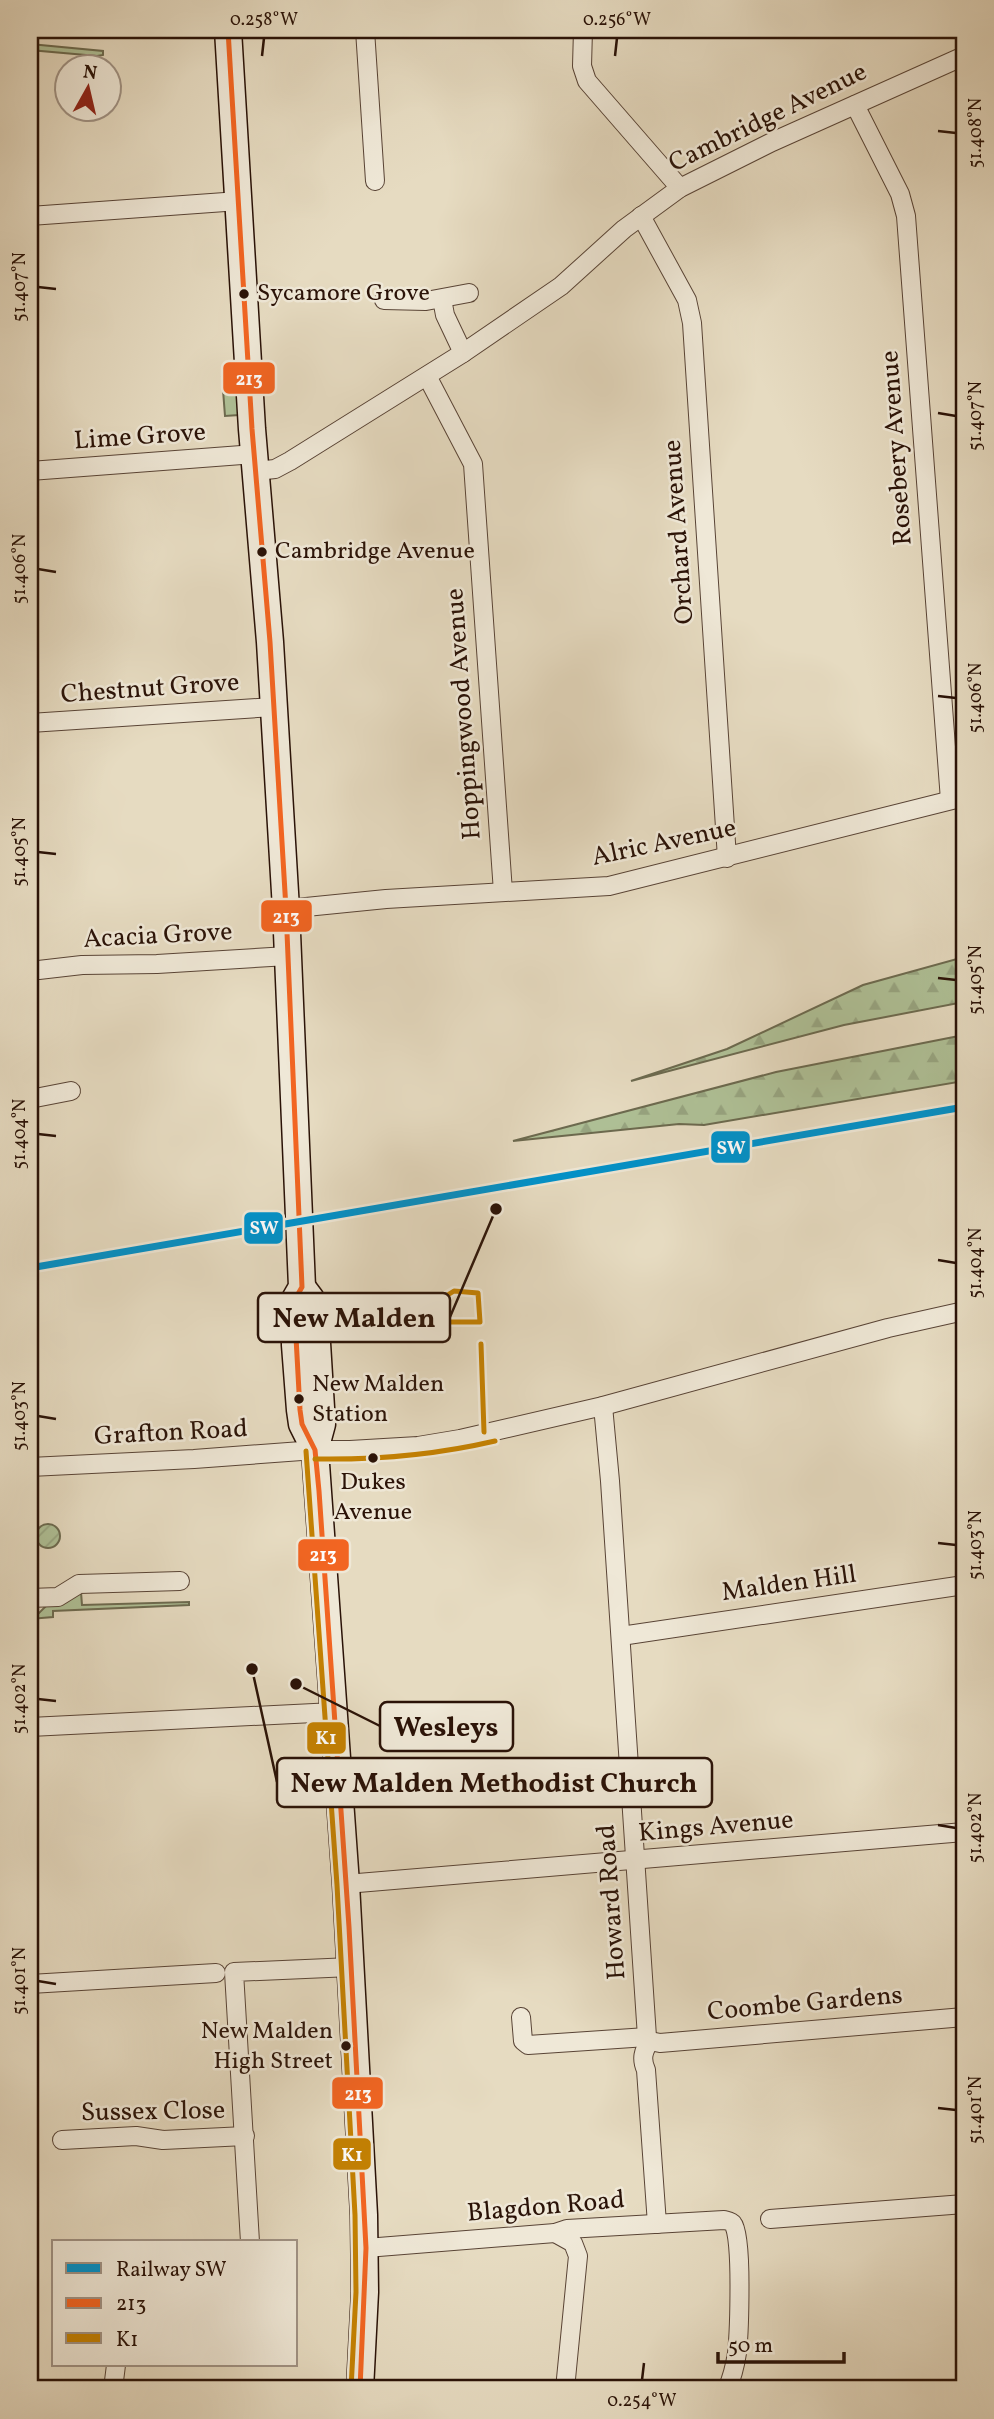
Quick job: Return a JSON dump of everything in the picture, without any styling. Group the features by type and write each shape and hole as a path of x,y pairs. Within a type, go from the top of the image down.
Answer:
{"main road":[{"path":"228,30 286,909 302,1287 295,1301 297,1371 302,1424 315,1450 351,1967 366,2248 360,2389"}],"street":[{"path":"365,30 375,181"},
{"path":"583,30 582,66 587,81 680,188"},
{"name":"Cambridge Avenue","path":"255,462 275,469 463,353 561,286 641,216 680,188 772,142 964,56"},
{"name":"Rosebery Avenue","path":"855,105 900,194 906,215 957,798"},
{"path":"30,216 239,201"},
{"name":"Orchard Avenue","path":"641,216 687,300 692,323 727,858"},
{"path":"384,300 442,299 469,293"},
{"path":"442,299 450,327 463,353"},
{"name":"Hoppingwood Avenue","path":"427,376 473,464 503,892"},
{"name":"Lime Grove","path":"30,471 255,462"},
{"name":"Chestnut Grove","path":"30,723 273,707"},
{"name":"Alric Avenue","path":"286,909 386,899 608,886 957,798"},
{"name":"Acacia Grove","path":"30,971 82,965 157,964 288,956"},
{"path":"30,1100 71,1091"},
{"path":"315,1450 418,1446 460,1439 603,1406 888,1328 964,1311"},
{"name":"Howard Road","path":"603,1406 648,2039 643,2059 657,2224"},
{"name":"Grafton Road","path":"30,1467 315,1450"},
{"path":"30,1598 58,1597 79,1584 180,1581"},
{"name":"Malden Hill","path":"621,1636 964,1584"},
{"path":"30,1727 334,1712"},
{"name":"Kings Avenue","path":"346,1884 964,1832"},
{"path":"30,1984 351,1967"},
{"path":"225,1973 245,2136 250,2240"},
{"name":"Coombe Gardens","path":"520,2017 523,2041 528,2045 648,2039 660,2043 964,2017"},
{"name":"Sussex Close","path":"62,2140 136,2136 163,2140 245,2136"},
{"path":"771,2219 964,2204"},
{"name":"Blagdon Road","path":"366,2248 555,2233 567,2228 724,2220 732,2222 737,2242 739,2329 737,2355 727,2389"},
{"path":"555,2233 573,2244 578,2256 565,2389"},
{"path":"113,2389 116,2366"}],"green space":[{"path":"30,44 103,52 52,52 30,50"},
{"path":"237,376 239,415 225,416 222,377"},
{"path":"964,957 964,1002 844,1025 631,1081 727,1049 863,985"},
{"path":"964,1035 964,1081 704,1125 679,1124 513,1141 776,1072"},
{"path":"48,1524 56,1528 60,1536 56,1544 48,1548 40,1544 36,1536 40,1528"},
{"path":"81,1592 82,1605 189,1602 189,1605 53,1611 53,1617 30,1619 30,1615 34,1618 46,1606"}],"rail line":[{"name":"SW","path":"30,1268 964,1107"}],"transit line":[{"name":"213","path":"228,30 252,429 270,642 286,909 302,1287 294,1301 300,1410 302,1424 315,1450 319,1491 349,1927 366,2248 360,2389"},
{"name":"K1","path":"454,1291 478,1293 480,1322 447,1322 446,1296 454,1291"},
{"name":"K1","path":"481,1344 484,1432"},
{"name":"K1","path":"315,1459 405,1456 495,1441"},
{"name":"K1","path":"306,1451 337,1885 355,2215 356,2292 351,2389"}],"place":[{"name":"Sycamore Grove","path":"244,294"},
{"name":"Cambridge Avenue","path":"262,552"},
{"name":"New Malden","path":"496,1209"},
{"name":"New Malden Station","path":"299,1399"},
{"name":"Dukes Avenue","path":"373,1458"},
{"name":"New Malden Methodist Church","path":"252,1669"},
{"name":"Wesleys","path":"296,1684"},
{"name":"New Malden High Street","path":"346,2046"}]}
